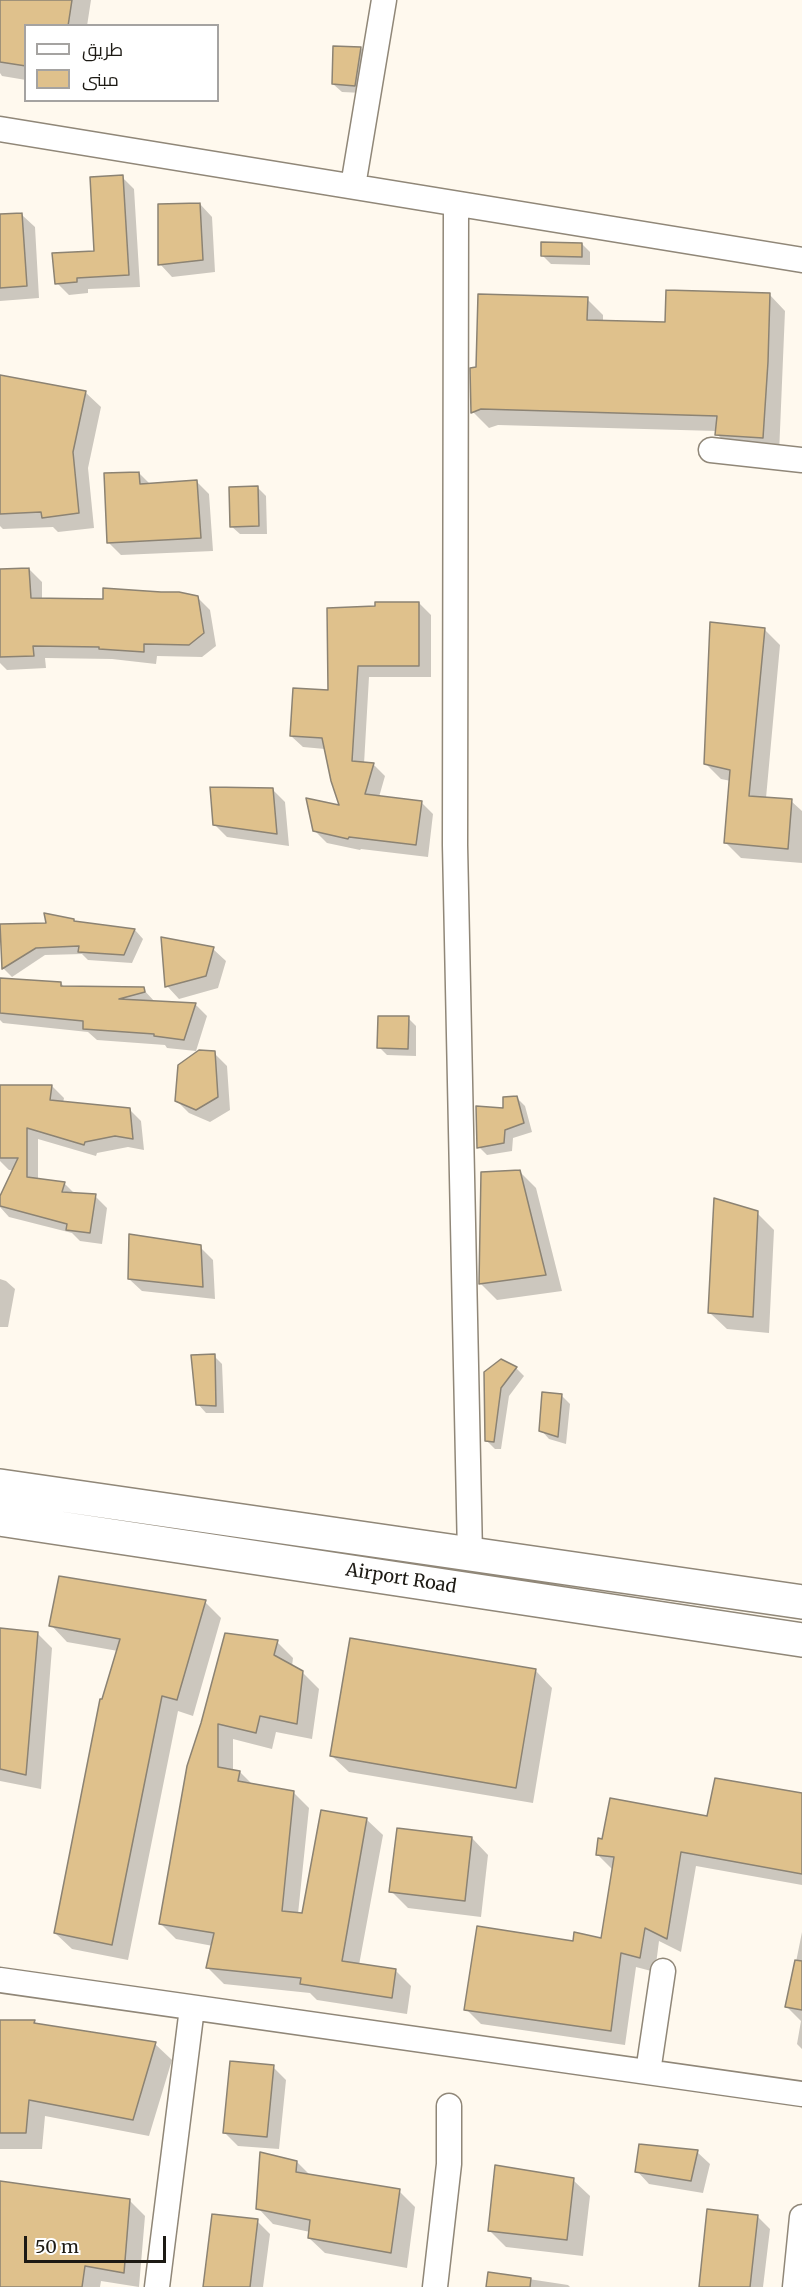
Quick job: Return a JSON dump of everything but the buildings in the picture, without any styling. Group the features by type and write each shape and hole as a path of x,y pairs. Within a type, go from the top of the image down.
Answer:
{"highway":[{"name":"Airport Road","path":"0,1486 802,1602"},
{"name":"Airport Road","path":"0,1519 802,1640"}],"street":[{"path":"353,186 384,0"},
{"path":"0,129 802,260"},
{"path":"456,204 455,845 470,1555"},
{"path":"711,450 802,460"},
{"path":"648,2072 663,1971"},
{"path":"0,1980 802,2094"},
{"path":"156,2287 192,2008"},
{"path":"435,2287 449,2164 449,2106"},
{"path":"795,2287 802,2217"}]}
